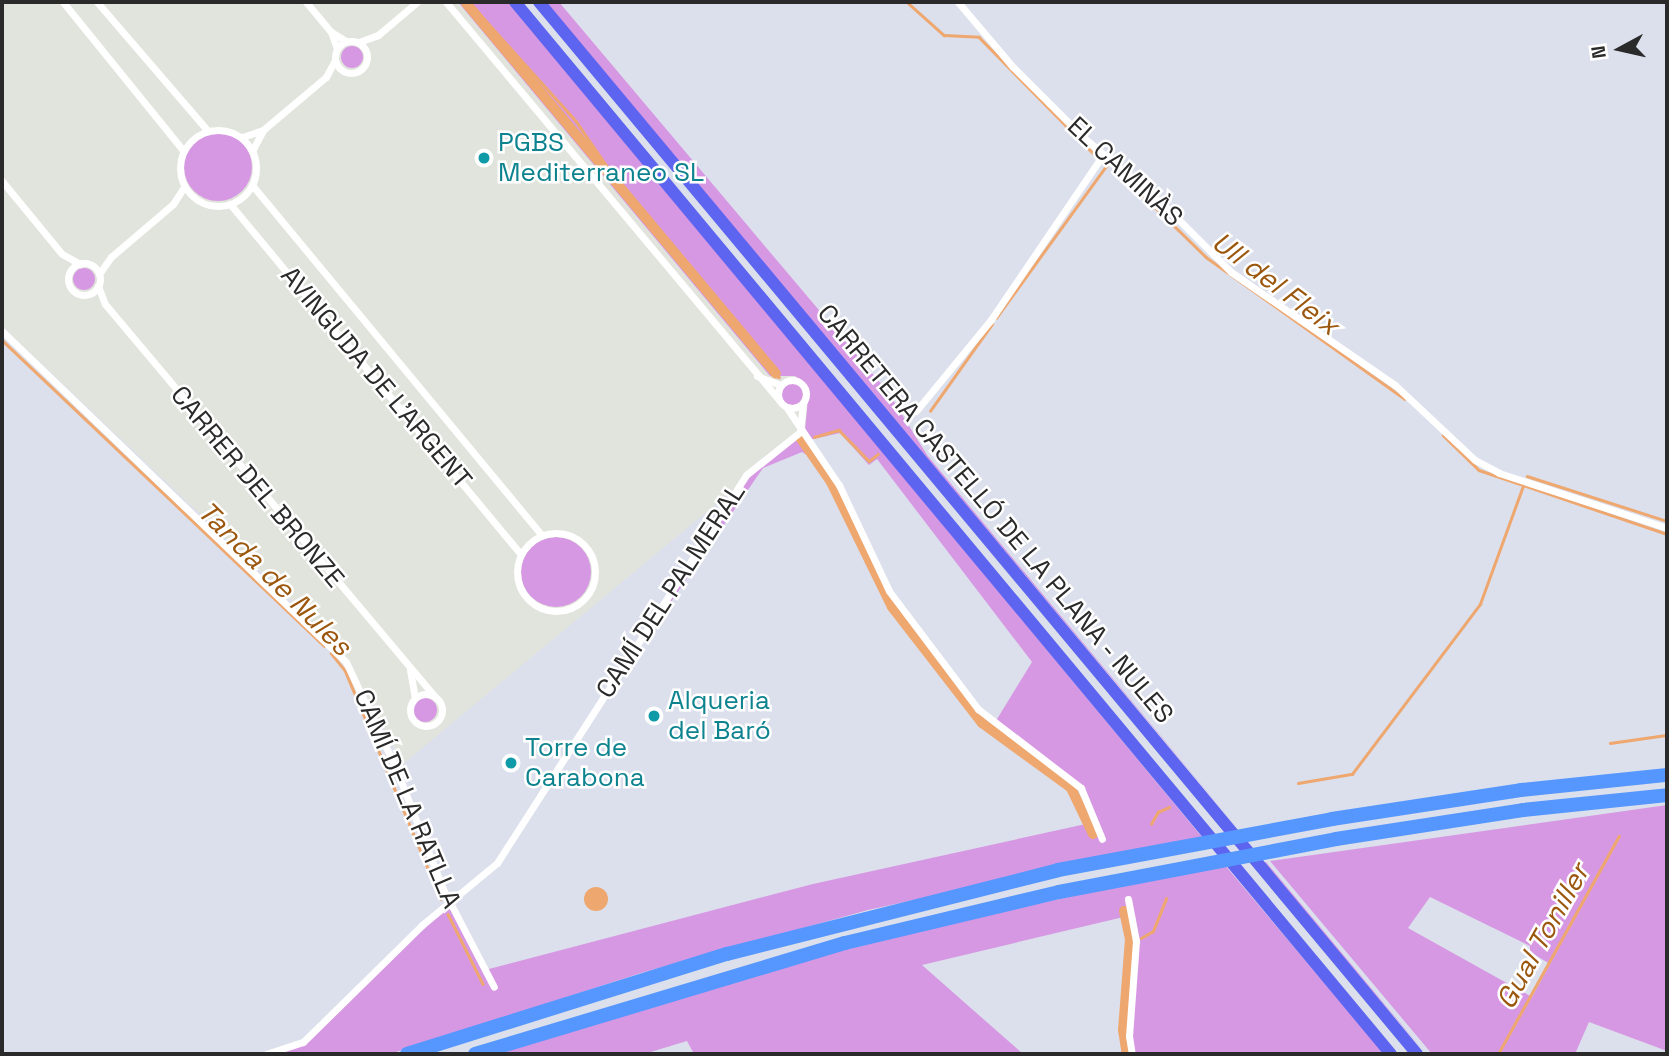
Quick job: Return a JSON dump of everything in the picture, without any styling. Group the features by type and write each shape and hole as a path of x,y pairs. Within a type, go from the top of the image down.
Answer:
{"highway":[{"path":"407,1054 727,954 1058,870 1332,819 1521,790 1667,775"},
{"path":"475,1054 845,943 1059,892 1336,839 1523,810 1667,795"}],"main road":[{"name":"CARRETERA CASTELLÓ DE LA PLANA - NULES","path":"515,2 1391,1054"},
{"name":"CARRETERA CASTELLÓ DE LA PLANA - NULES","path":"539,2 1417,1054"}],"street":[{"path":"63,2 183,150"},
{"path":"97,2 207,130"},
{"path":"306,2 331,32 346,41 359,42 378,35"},
{"path":"326,77 364,67 367,52 378,35 417,2"},
{"path":"446,2 754,374 787,408 800,432 839,485 889,591 978,709 1081,788 1101,839"},
{"name":"EL CAMINÀS","path":"958,2 1013,67 1103,155 1170,211 1231,272 1395,385 1475,460 1667,528"},
{"path":"252,150 263,130 326,77 335,60 337,49 331,32"},
{"path":"337,49 346,41"},
{"path":"359,42 367,52"},
{"path":"335,60 345,72"},
{"path":"207,130 225,130 242,137 252,150 256,168 252,185 230,204 210,206 192,197 184,187 179,169 183,150 207,130"},
{"path":"242,137 263,130"},
{"path":"916,411 990,321 1103,155"},
{"path":"2,181 62,254 74,291 88,295 98,286 99,274 111,257 173,204 184,187"},
{"name":"AVINGUDA DE L'ARGENT","path":"252,185 542,535"},
{"path":"173,204 192,197"},
{"name":"AVINGUDA DE L'ARGENT","path":"230,204 521,554"},
{"path":"62,254 80,264 90,265 111,257"},
{"path":"69,274 80,264"},
{"path":"90,265 99,274"},
{"name":"CARRER DEL BRONZE","path":"98,286 105,304 436,698"},
{"name":"CARRER DEL BRONZE","path":"88,295 105,304"},
{"name":"CAMÍ DE LA RATLLA","path":"2,331 346,662 395,766 451,904 494,987"},
{"path":"754,374 781,385 792,380 801,383 807,395 803,404 800,432"},
{"path":"779,401 781,385"},
{"path":"787,408 803,404"},
{"name":"CAMÍ DEL PALMERAL","path":"266,1054 303,1042 395,951 497,863 746,475 800,432"},
{"path":"566,534 577,539 592,558 593,581 580,602 555,610 531,602 518,579 521,554 542,535 566,534"},
{"path":"410,669 415,698 411,717 428,726 441,714 436,698 425,694 415,698"},
{"path":"1128,899 1136,942 1129,1036 1132,1054"}],"shaded area":[{"path":"2,2 458,2 770,376 795,376 806,383 810,393 805,430 403,764 340,647 2,326"},
{"path":"458,2 510,2 1202,837 868,910 641,973 390,1054 268,1054 303,1043 395,951 451,905 485,970 813,884 1095,822 1081,788 994,724 1032,662 877,459 869,465 840,433 809,440 821,455 810,457 802,452 763,468 631,660 741,483 805,430 809,388 795,376 770,376"},
{"path":"545,2 559,2 888,392 927,455 1239,830"},
{"path":"352,46 360,49 363,57 360,65 352,68 344,65 341,57 344,49"},
{"path":"211,133 225,133 237,138 247,148 252,167 247,186 237,196 225,201 211,201 199,196 189,186 184,174 184,160 189,148 199,138"},
{"path":"80,268 88,268 95,275 95,283 88,290 80,290 73,283 73,275"},
{"path":"792,383 800,386 803,394 800,402 792,405 784,402 781,394 784,386"},
{"path":"549,537 563,537 576,543 585,552 591,572 589,585 581,597 563,607 549,607 536,601 527,592 521,579 521,565 527,552 536,543"},
{"path":"425,698 434,701 437,710 434,719 425,722 416,719 413,710 416,701"},
{"path":"1667,805 1667,1051 1589,1022 1575,1054 1432,1054 1270,861","holes":["1430,897 1530,946 1530,952 1550,964 1532,997 1408,928"]},
{"path":"1266,862 1426,1054 1263,863"},
{"path":"1224,864 1384,1054 1120,1054 1129,1036 1136,941 1132,915 922,965 1023,1054 694,1054 687,1041 644,1054 489,1054 817,957 975,917"},
{"path":"596,887 604,891 608,899 604,907 596,911 588,907 584,899 588,891"}],"waterway":[{"path":"469,2 576,121 615,178 779,377"},
{"name":"Ull del Fleix","path":"907,2 944,35 979,37 1095,155"},
{"path":"466,3 776,374"},
{"path":"996,318 1108,163"},
{"name":"Ull del Fleix","path":"1118,171 1206,257 1405,399"},
{"path":"930,411 992,324"},
{"name":"Tanda de Nules","path":"2,340 324,646"},
{"path":"814,437 839,430 869,461 878,454"},
{"name":"Ull del Fleix","path":"1443,435 1479,470 1667,534"},
{"path":"799,436 831,482 892,607 982,723 1071,788 1093,834"},
{"path":"1527,476 1667,521"},
{"path":"1298,783 1352,774 1480,604 1523,486"},
{"name":"Tanda de Nules","path":"331,653 345,670 441,899"},
{"name":"Gual Toniller","path":"1610,743 1667,735"},
{"path":"1151,824 1158,812 1169,807"},
{"name":"Gual Toniller","path":"1498,1054 1619,836"},
{"path":"1141,938 1153,931 1166,899"},
{"path":"1124,911 1130,939 1123,1030 1127,1054"},
{"name":"Tanda de Nules","path":"448,914 483,984"}],"place":[{"name":"PGBS Mediterraneo SL","path":"484,158"},
{"name":"Alqueria del Baró","path":"654,716"},
{"name":"Torre de Carabona","path":"511,763"}]}
